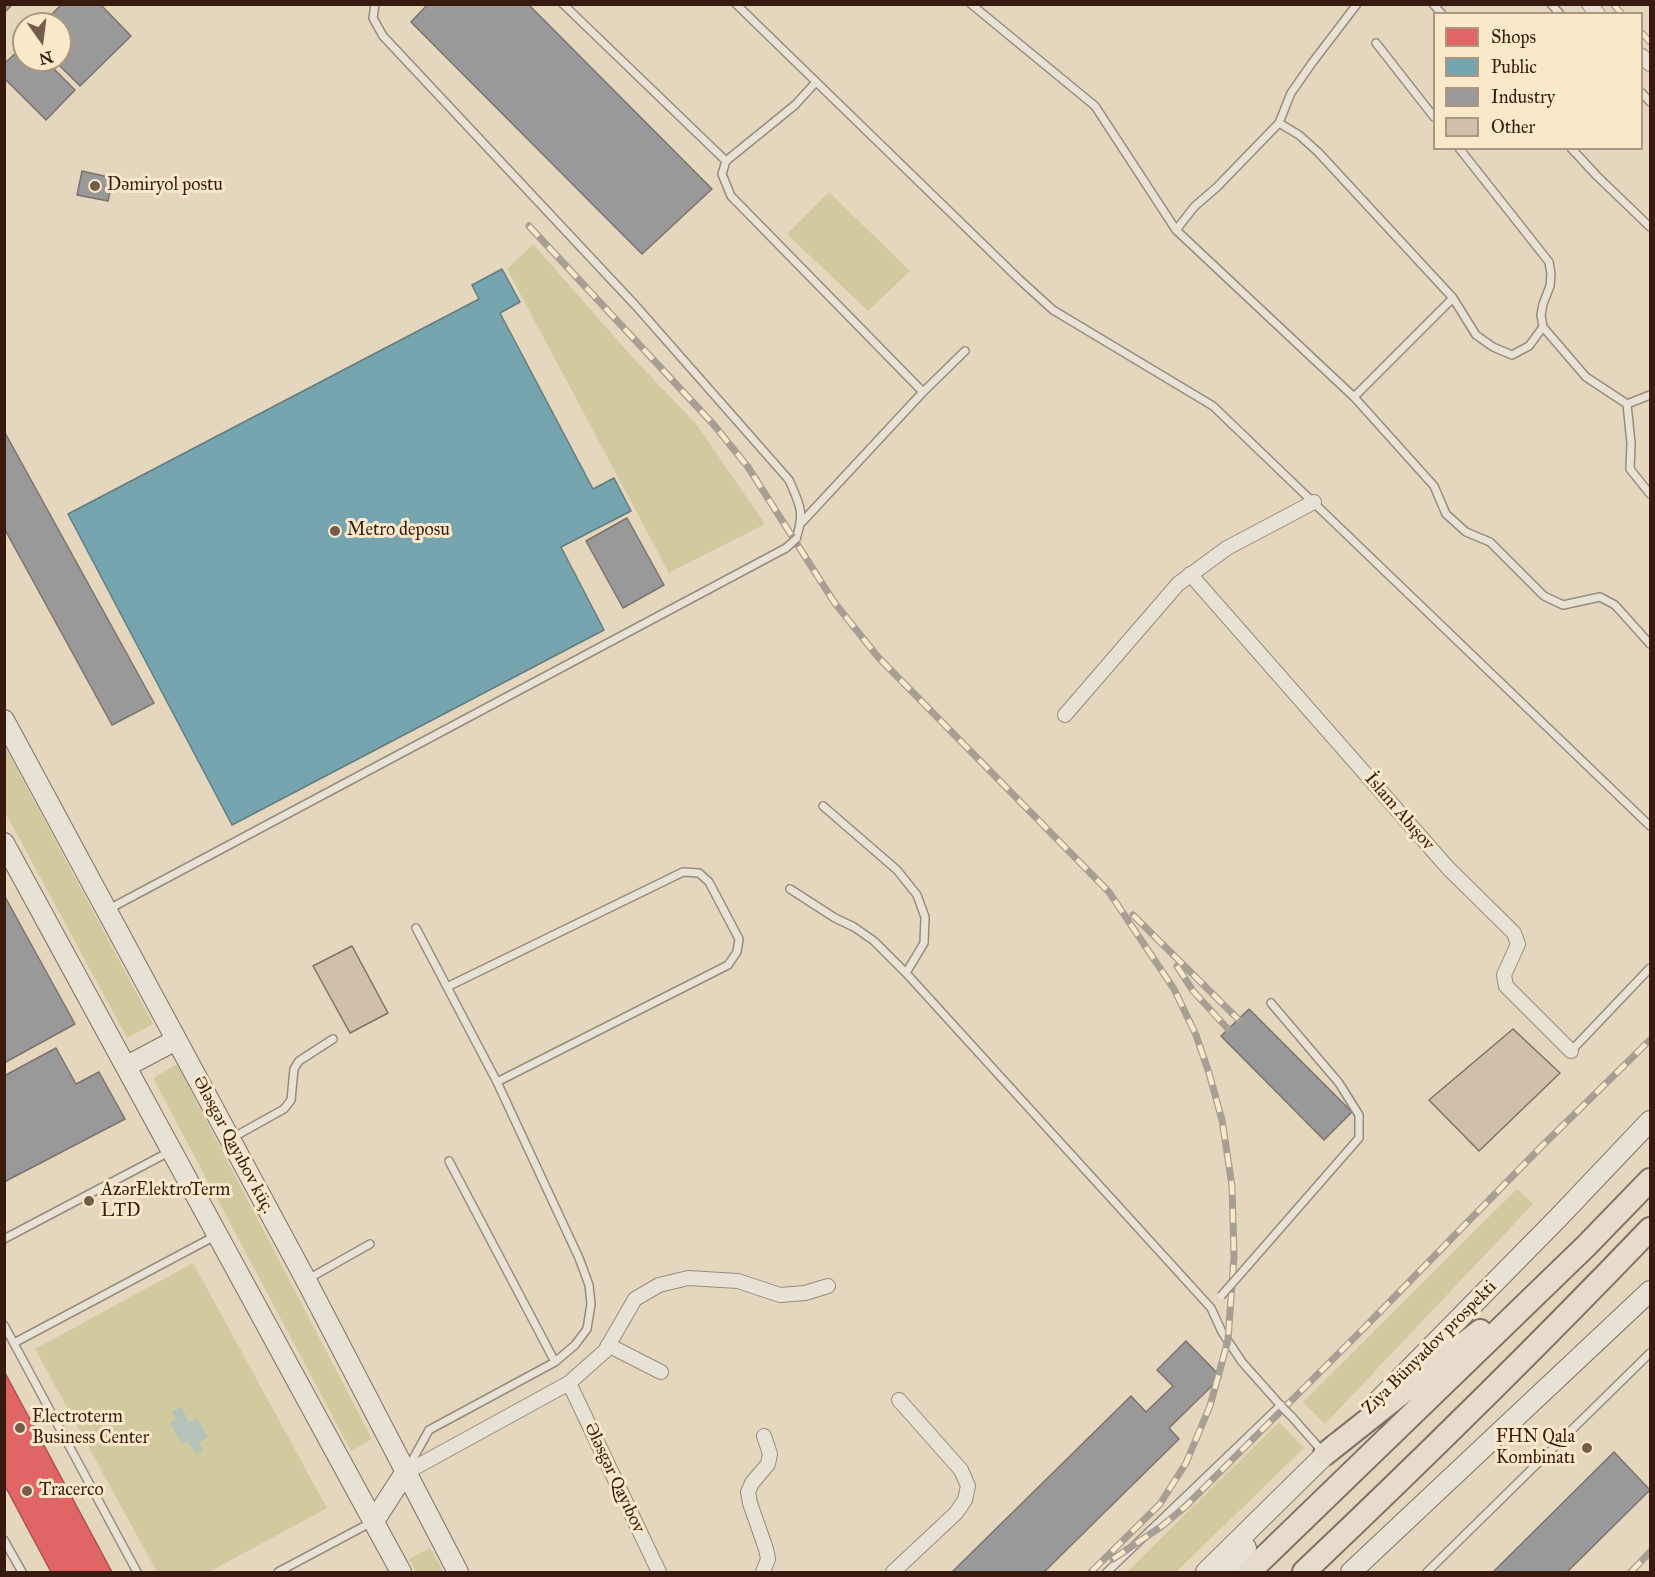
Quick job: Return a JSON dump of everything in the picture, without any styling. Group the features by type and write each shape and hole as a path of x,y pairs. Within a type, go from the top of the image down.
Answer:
{"main road":[{"name":"Ələsgər Qayıbov küç.","path":"4,720 306,1280 458,1572"},
{"path":"4,843 401,1572"},
{"path":"127,1066 176,1040"},
{"name":"Ziya Bünyadov prospekti","path":"1206,1572 1558,1218 1650,1121"},
{"path":"1226,1572 1325,1454 1586,1246 1650,1180"},
{"path":"1304,1572 1650,1229"},
{"name":"Ziya Bünyadov prospekti","path":"1249,1572 1586,1246"},
{"path":"1351,1572 1650,1291"},
{"path":"374,1521 405,1473"},
{"path":"1316,1572 1374,1505"}],"street":[{"path":"1065,715 1178,584 1227,548 1314,502"},
{"name":"İslam Abışov","path":"1191,574 1448,868 1514,933 1518,944 1504,975 1506,986 1571,1051"},
{"path":"405,1473 569,1383 604,1351 635,1299 658,1285 688,1278 738,1281 780,1295 805,1293 828,1286"},
{"path":"608,1345 661,1372"},
{"name":"Ələsgər Qayıbov","path":"569,1383 659,1572"},
{"path":"893,1572 956,1513 964,1500 968,1486 961,1470 899,1400"},
{"path":"763,1572 768,1559 748,1492 752,1483 768,1464 770,1454 764,1436"}],"lane":[{"path":"107,910 786,549 796,539 802,522 801,505 789,480 636,306 383,36 373,18 375,4"},
{"path":"563,4 726,161"},
{"path":"736,4 1053,310 1213,406 1650,826"},
{"path":"971,4 1095,106 1176,230 1354,397 1434,486 1446,514 1466,532 1490,542 1544,596 1563,605 1600,597 1615,605 1650,644"},
{"path":"1176,230 1195,207 1280,123 1291,93 1357,4"},
{"path":"1376,44 1433,116"},
{"path":"816,82 795,105 726,161 722,174 731,196 923,392"},
{"path":"1280,123 1299,135 1318,152 1453,298 1476,335 1493,347 1512,355 1529,346 1544,327"},
{"path":"1461,150 1549,262 1550,286 1541,315 1544,327 1586,377 1627,404"},
{"path":"1573,150 1650,227"},
{"path":"1354,397 1453,298"},
{"path":"802,522 923,392 965,351"},
{"path":"1627,404 1650,395"},
{"path":"1627,404 1631,443 1630,469 1650,494"},
{"path":"823,806 897,870 917,895 925,917 924,943 906,973"},
{"path":"447,987 683,872 699,873 709,882 739,939 737,952 728,965 497,1082"},
{"path":"789,888 874,941 906,973 1211,1308 1222,1332 1242,1362 1325,1454"},
{"path":"405,1473 429,1430 555,1362 575,1345 587,1329 591,1304 589,1285 579,1258 497,1082 416,928"},
{"path":"1571,1051 1650,968"},
{"path":"1211,1308 1359,1138 1359,1115 1339,1083 1271,1003"},
{"path":"230,1140 284,1109 291,1100 294,1070 299,1061 333,1039"},
{"path":"4,1239 172,1150"},
{"path":"449,1161 555,1362"},
{"path":"14,1343 217,1234"},
{"path":"306,1280 370,1244"},
{"path":"4,1325 137,1572"},
{"path":"1427,1572 1650,1353"},
{"path":"1107,1572 1282,1406"},
{"path":"278,1572 374,1521"},
{"path":"4,1540 22,1572"}],"shaded area":[{"path":"829,192 910,271 868,311 787,234"},
{"path":"533,244 634,359 697,425 765,524 669,573 507,269"},
{"path":"5,746 153,1024 127,1038 5,812"},
{"path":"177,1064 372,1439 351,1451 153,1078"},
{"path":"1517,1189 1533,1204 1325,1424 1303,1402"},
{"path":"193,1263 327,1508 209,1572 157,1572 35,1349"},
{"path":"181,1407 189,1422 197,1418 208,1437 199,1442 203,1450 196,1454 188,1441 182,1444 170,1423 176,1419 172,1412"},
{"path":"1279,1422 1304,1448 1176,1572 1127,1572"},
{"path":"430,1548 444,1572 416,1572 409,1559"}],"building: Shops":[{"name":"Electroterm Business Center","path":"4,1371 112,1572 51,1572 4,1484"}],"building: Public":[{"name":"Metro deposu","path":"502,269 520,302 500,313 593,489 614,478 631,511 561,547 604,630 232,825 68,514 479,299 472,285"}],"building: Industry":[{"path":"4,4 13,4 4,13"},
{"path":"62,4 100,4 131,36 80,86 66,72 72,72 72,12 54,12"},
{"path":"428,4 528,4 712,189 642,254 411,22"},
{"path":"12,56 12,72 57,72 75,90 46,120 4,78 4,64"},
{"name":"Dəmiryol postu","path":"82,171 113,178 108,201 77,195"},
{"path":"4,431 154,703 112,725 4,528"},
{"path":"627,518 664,585 623,608 586,541"},
{"path":"4,895 75,1024 4,1063"},
{"path":"1249,1009 1352,1112 1324,1140 1221,1036"},
{"path":"56,1048 76,1084 99,1072 125,1119 4,1182 4,1076"},
{"path":"1186,1341 1221,1377 1169,1428 1179,1439 1044,1572 952,1572 1131,1396 1146,1412 1173,1386 1157,1370"},
{"path":"1614,1452 1650,1490 1567,1572 1493,1572"}],"building: Other":[{"path":"352,946 388,1013 350,1033 313,966"},
{"path":"1513,1029 1560,1073 1479,1151 1429,1100"}],"railway":[{"path":"1613,4 1620,12"},
{"path":"1643,34 1650,42"},
{"path":"529,226 714,425 748,467 834,602 878,657 1109,892 1174,989 1196,1035 1222,1120 1232,1186 1234,1257 1228,1340 1210,1406 1186,1463 1160,1504 1091,1572"},
{"path":"1133,915 1238,1019"},
{"path":"1177,966 1193,991 1228,1029"},
{"path":"1113,1559 1162,1526 1186,1506 1650,1040"},
{"path":"1631,1572 1650,1552"}],"place":[{"name":"Dəmiryol postu","path":"95,186"},
{"name":"Metro deposu","path":"335,531"},
{"name":"AzərElektroTerm LTD","path":"89,1201"},
{"name":"Electroterm Business Center","path":"20,1428"},
{"name":"FHN Qala Kombinatı","path":"1587,1448"},
{"name":"Tracerco","path":"27,1491"}]}
